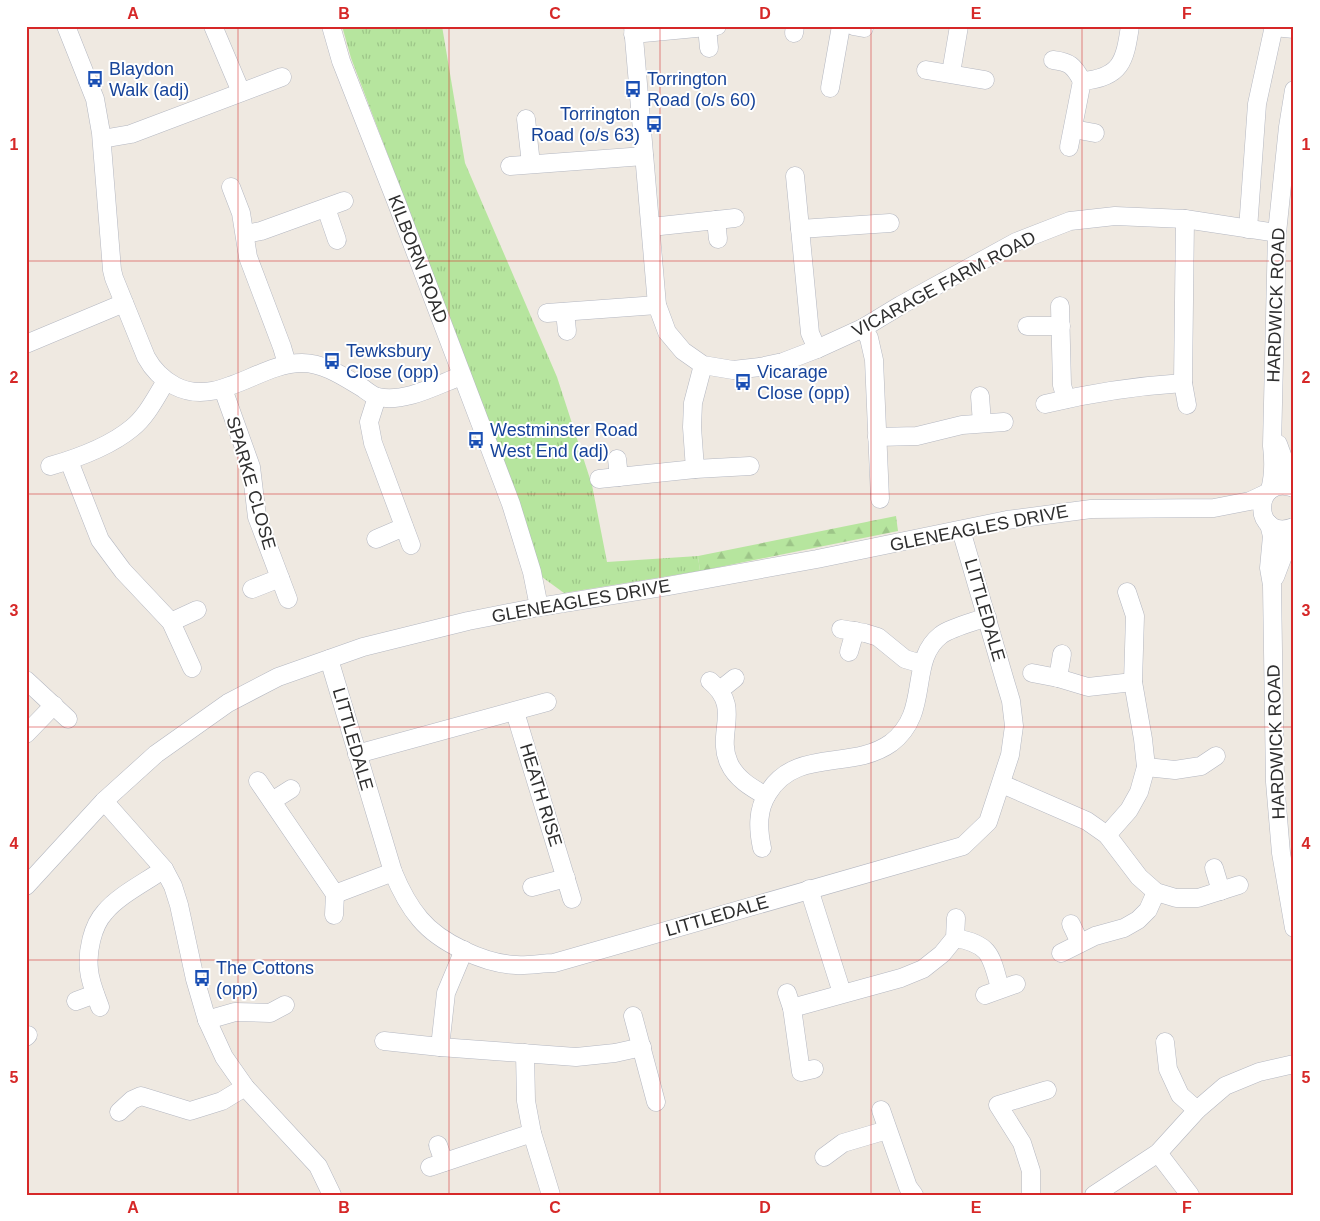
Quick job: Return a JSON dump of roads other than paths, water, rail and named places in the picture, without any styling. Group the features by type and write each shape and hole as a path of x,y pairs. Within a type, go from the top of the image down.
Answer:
{"street":[{"path":"66,26 95,99 102,138 112,270 152,368 166,381 183,390 200,393 223,389 287,364 304,363 329,368 377,397 405,397 461,376"},
{"path":"213,26 241,92"},
{"name":"KILBORN ROAD","path":"331,26 341,61 511,504 532,572 539,607"},
{"path":"830,88 840,26"},
{"path":"951,73 959,26"},
{"path":"1082,81 1097,80 1120,66 1126,52 1130,26"},
{"path":"1248,230 1258,104 1274,26 1294,29"},
{"path":"633,30 712,27 709,48"},
{"name":"VICARAGE FARM ROAD","path":"633,30 641,104 657,305 667,332 683,352 703,365 733,370 760,367 783,362 817,349 863,328 901,305 1008,247 1070,221 1115,216 1185,219 1278,233"},
{"path":"1053,60 1064,61 1076,68 1082,81 1069,147"},
{"path":"926,70 985,80"},
{"path":"102,138 131,134 282,77"},
{"name":"HARDWICK ROAD","path":"1294,90 1288,127 1278,233 1274,432 1272,446 1273,476 1261,506 1272,536 1270,568 1272,585 1275,782 1280,853 1294,928"},
{"path":"526,119 531,164"},
{"path":"1073,129 1094,132"},
{"path":"510,166 644,156"},
{"path":"795,176 810,333 817,349"},
{"path":"231,187 242,213 248,257 287,364"},
{"path":"246,234 261,231 344,201"},
{"path":"326,208 337,240"},
{"path":"651,227 735,218"},
{"path":"1185,219 1183,383 1187,405"},
{"path":"716,220 718,239"},
{"path":"800,229 890,223"},
{"path":"26,344 124,303"},
{"path":"547,313 657,305"},
{"path":"1060,306 1062,385 1066,399"},
{"path":"565,312 567,331"},
{"path":"1027,326 1061,326"},
{"path":"863,328 869,338 874,360 880,499"},
{"path":"695,469 692,427 693,403 703,365"},
{"path":"50,466 69,461 114,440 133,428 151,406 166,381"},
{"path":"1045,404 1157,385 1183,383"},
{"name":"SPARKE CLOSE","path":"223,389 251,467 258,517 288,599"},
{"path":"980,396 982,424"},
{"path":"377,397 369,422 373,443 411,545"},
{"path":"877,437 917,436 962,425 1004,422"},
{"name":"HARDWICK ROAD","path":"1274,432 1294,488"},
{"path":"617,459 619,477"},
{"path":"69,461 100,540 123,571 171,622 192,668"},
{"path":"599,479 695,469 750,466"},
{"name":"GLENEAGLES DRIVE","path":"26,886 104,801 139,768 228,703 278,677 363,647 539,607 674,585 1052,513 1091,508 1214,508 1250,501 1281,485 1294,488"},
{"name":"GLENEAGLES DRIVE","path":"1214,508 1251,513 1281,530 1294,527"},
{"path":"376,539 404,527"},
{"name":"HARDWICK ROAD","path":"1272,585 1294,527"},
{"name":"LITTLEDALE","path":"329,659 393,872 405,899 421,920 440,937 464,950 490,961 516,965 554,963 963,846 988,822 1010,755 1014,726 1011,701 961,530"},
{"path":"252,589 280,578"},
{"path":"1107,835 1129,810 1139,792 1146,767 1133,682 1135,616 1128,592"},
{"path":"171,622 198,610"},
{"path":"762,848 758,832 759,815 766,796 775,781 792,769 811,764 858,757 876,752 891,743 902,733 911,719 916,705 922,664 929,649 941,635 987,617"},
{"path":"849,652 848,630 878,637 905,659 922,664"},
{"path":"1058,678 1062,654"},
{"path":"1032,673 1088,687 1133,682"},
{"path":"735,678 715,685 728,710 725,746 730,764 745,784 766,796"},
{"path":"26,680 68,719"},
{"path":"357,754 547,702"},
{"path":"26,734 54,705"},
{"name":"HEATH RISE","path":"515,712 572,899"},
{"path":"1146,767 1175,770 1201,766 1216,756"},
{"path":"258,781 335,894 334,915"},
{"path":"1002,784 1088,821 1107,835 1139,877 1156,892 1176,898 1198,898 1239,885"},
{"path":"272,800 291,788"},
{"path":"104,801 164,869 173,886 195,979 207,1020 224,1057 245,1086 318,1166 332,1195"},
{"path":"1214,868 1221,891"},
{"path":"76,1000 98,1001 89,971 90,948 94,931 104,912 118,900 164,869"},
{"path":"335,894 393,872"},
{"path":"532,887 566,878"},
{"path":"809,889 842,993"},
{"path":"1061,953 1095,936 1124,928 1138,920 1148,910 1156,892"},
{"path":"814,1069 801,1072 789,1000 842,993 901,978 923,969 942,954 955,938 956,918"},
{"path":"1071,924 1080,943"},
{"path":"955,938 972,941 985,949 994,967 1000,989"},
{"path":"440,1047 446,993 464,950"},
{"path":"207,1020 235,1012 270,1013 285,1005"},
{"path":"633,1016 656,1102"},
{"path":"384,1041 576,1057 615,1053 642,1046"},
{"path":"1165,1042 1168,1069 1180,1095 1197,1110"},
{"path":"525,1053 526,1101 532,1133 551,1195"},
{"path":"1094,1195 1158,1153 1197,1110 1225,1086 1259,1072 1294,1064"},
{"path":"119,1112 132,1100 141,1096 190,1110 222,1101 245,1086"},
{"path":"1031,1195 1031,1170 1022,1144 998,1105 1047,1090"},
{"path":"881,1110 908,1186 914,1195"},
{"path":"824,1157 842,1143 887,1130"},
{"path":"438,1146 437,1165 532,1133"},
{"path":"1158,1153 1190,1195"}],"place":[{"name":"Blaydon Walk (adj)","path":"95,79"},
{"name":"Torrington Road (o/s 60)","path":"633,89"},
{"name":"Torrington Road (o/s 63)","path":"654,124"},
{"name":"Tewksbury Close (opp)","path":"332,361"},
{"name":"Vicarage Close (opp)","path":"743,382"},
{"name":"Westminster Road West End (adj)","path":"476,440"},
{"name":"The Cottons (opp)","path":"202,978"}]}
